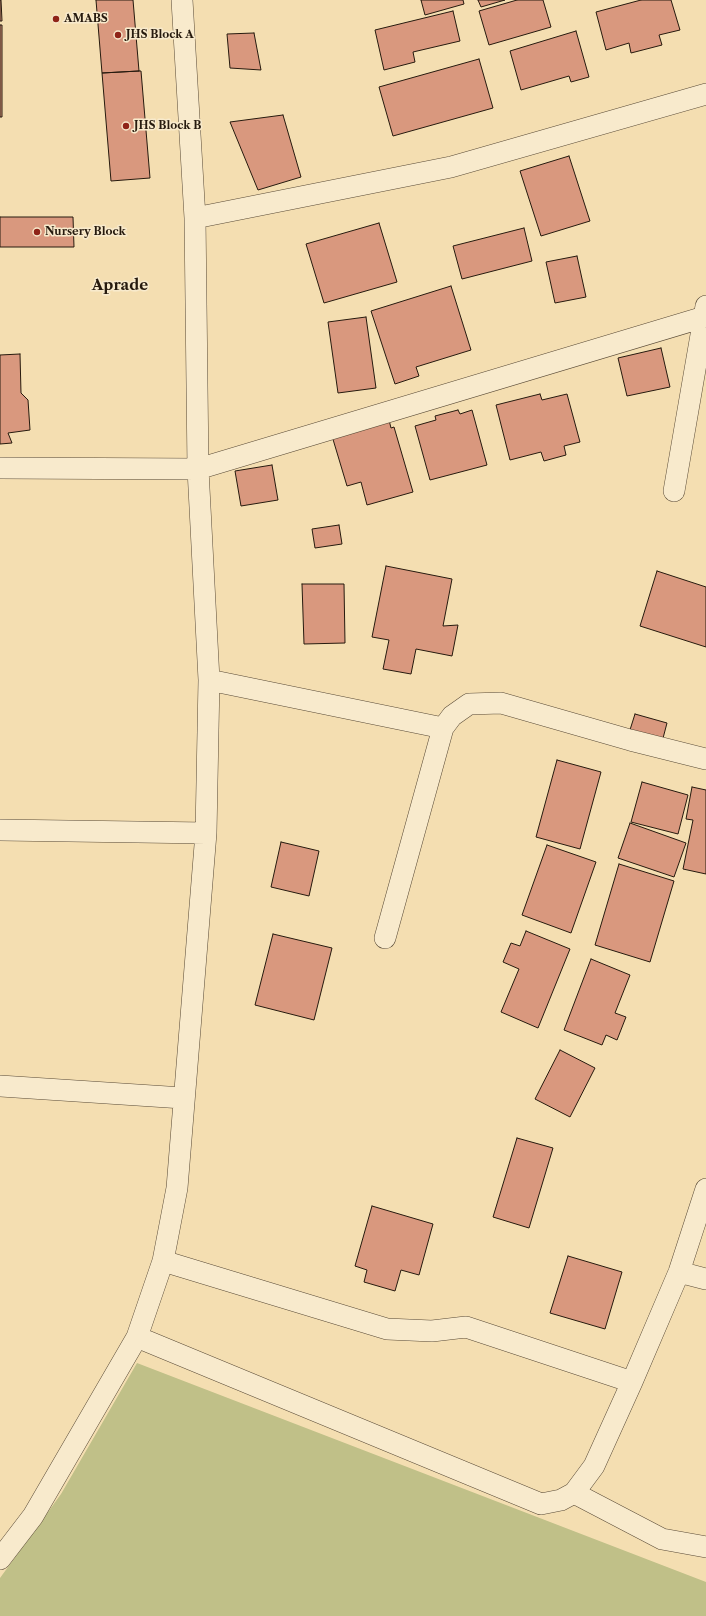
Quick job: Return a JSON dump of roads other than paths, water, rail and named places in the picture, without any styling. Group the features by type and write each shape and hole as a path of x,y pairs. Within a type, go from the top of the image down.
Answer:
{"street":[{"path":"0,1559 33,1516 137,1337 163,1261 176,1188 206,833 209,680 198,469 195,218 182,0"},
{"path":"195,218 451,167 706,94"},
{"path":"0,468 198,469 705,312 674,492"},
{"path":"209,680 443,728"},
{"path":"385,938 443,728 452,716 469,704 501,703 706,760"},
{"path":"0,830 206,833"},
{"path":"0,1086 183,1098"},
{"path":"137,1337 541,1504 561,1500 574,1493 594,1466 679,1272 706,1190"},
{"path":"163,1261 387,1329 432,1331 466,1327 632,1382"},
{"path":"679,1272 706,1279"},
{"path":"574,1493 662,1539 706,1547"}],"place":[{"name":"AMABS","path":"56,19"},
{"name":"JHS Block A","path":"118,35"},
{"name":"JHS Block B","path":"126,126"},
{"name":"Nursery Block","path":"37,232"}],"district":[{"name":"Aprade","path":"120,286"}]}
